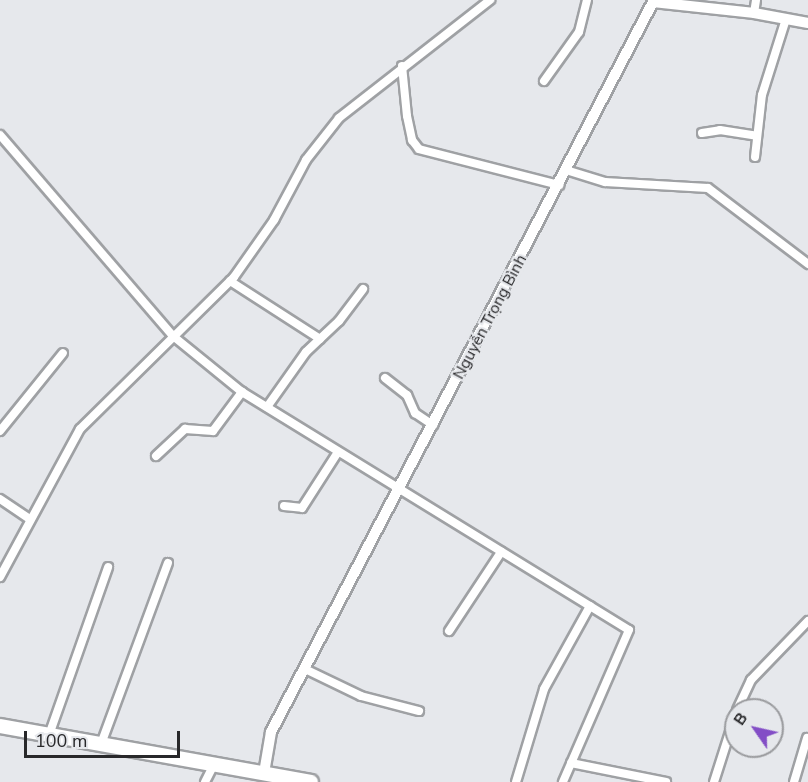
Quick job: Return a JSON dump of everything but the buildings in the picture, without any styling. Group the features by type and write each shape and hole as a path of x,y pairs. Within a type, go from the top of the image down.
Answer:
{"main road":[{"path":"0,726 214,764 263,777 311,782"}],"street":[{"path":"0,577 80,429 230,281 274,220 306,160 339,118 402,66 490,0"},
{"path":"544,81 579,32 587,0"},
{"path":"754,12 756,0"},
{"name":"Nguyễn Trọng Bình","path":"263,777 271,732 559,185 650,1 754,12 808,23"},
{"path":"755,157 764,84 786,19"},
{"path":"402,66 407,116 412,140 419,149 559,185"},
{"path":"702,134 720,130 757,136"},
{"path":"0,135 173,336 242,392 629,630 563,782"},
{"path":"566,170 605,182 708,188 808,264"},
{"path":"230,281 320,339"},
{"path":"267,407 296,364 363,289"},
{"path":"0,431 63,353"},
{"path":"385,378 406,394 415,413 433,426"},
{"path":"156,456 185,429 213,431 242,392"},
{"path":"284,506 302,508 338,452"},
{"path":"0,499 30,519"},
{"path":"449,631 501,552"},
{"path":"101,744 168,563"},
{"path":"49,735 108,567"},
{"path":"516,782 544,689 590,606"},
{"path":"742,698 750,680 808,621"},
{"path":"305,669 361,696 419,711"},
{"path":"794,782 807,738"},
{"path":"714,782 724,750"},
{"path":"571,763 666,782"},
{"path":"205,782 214,764"}]}
